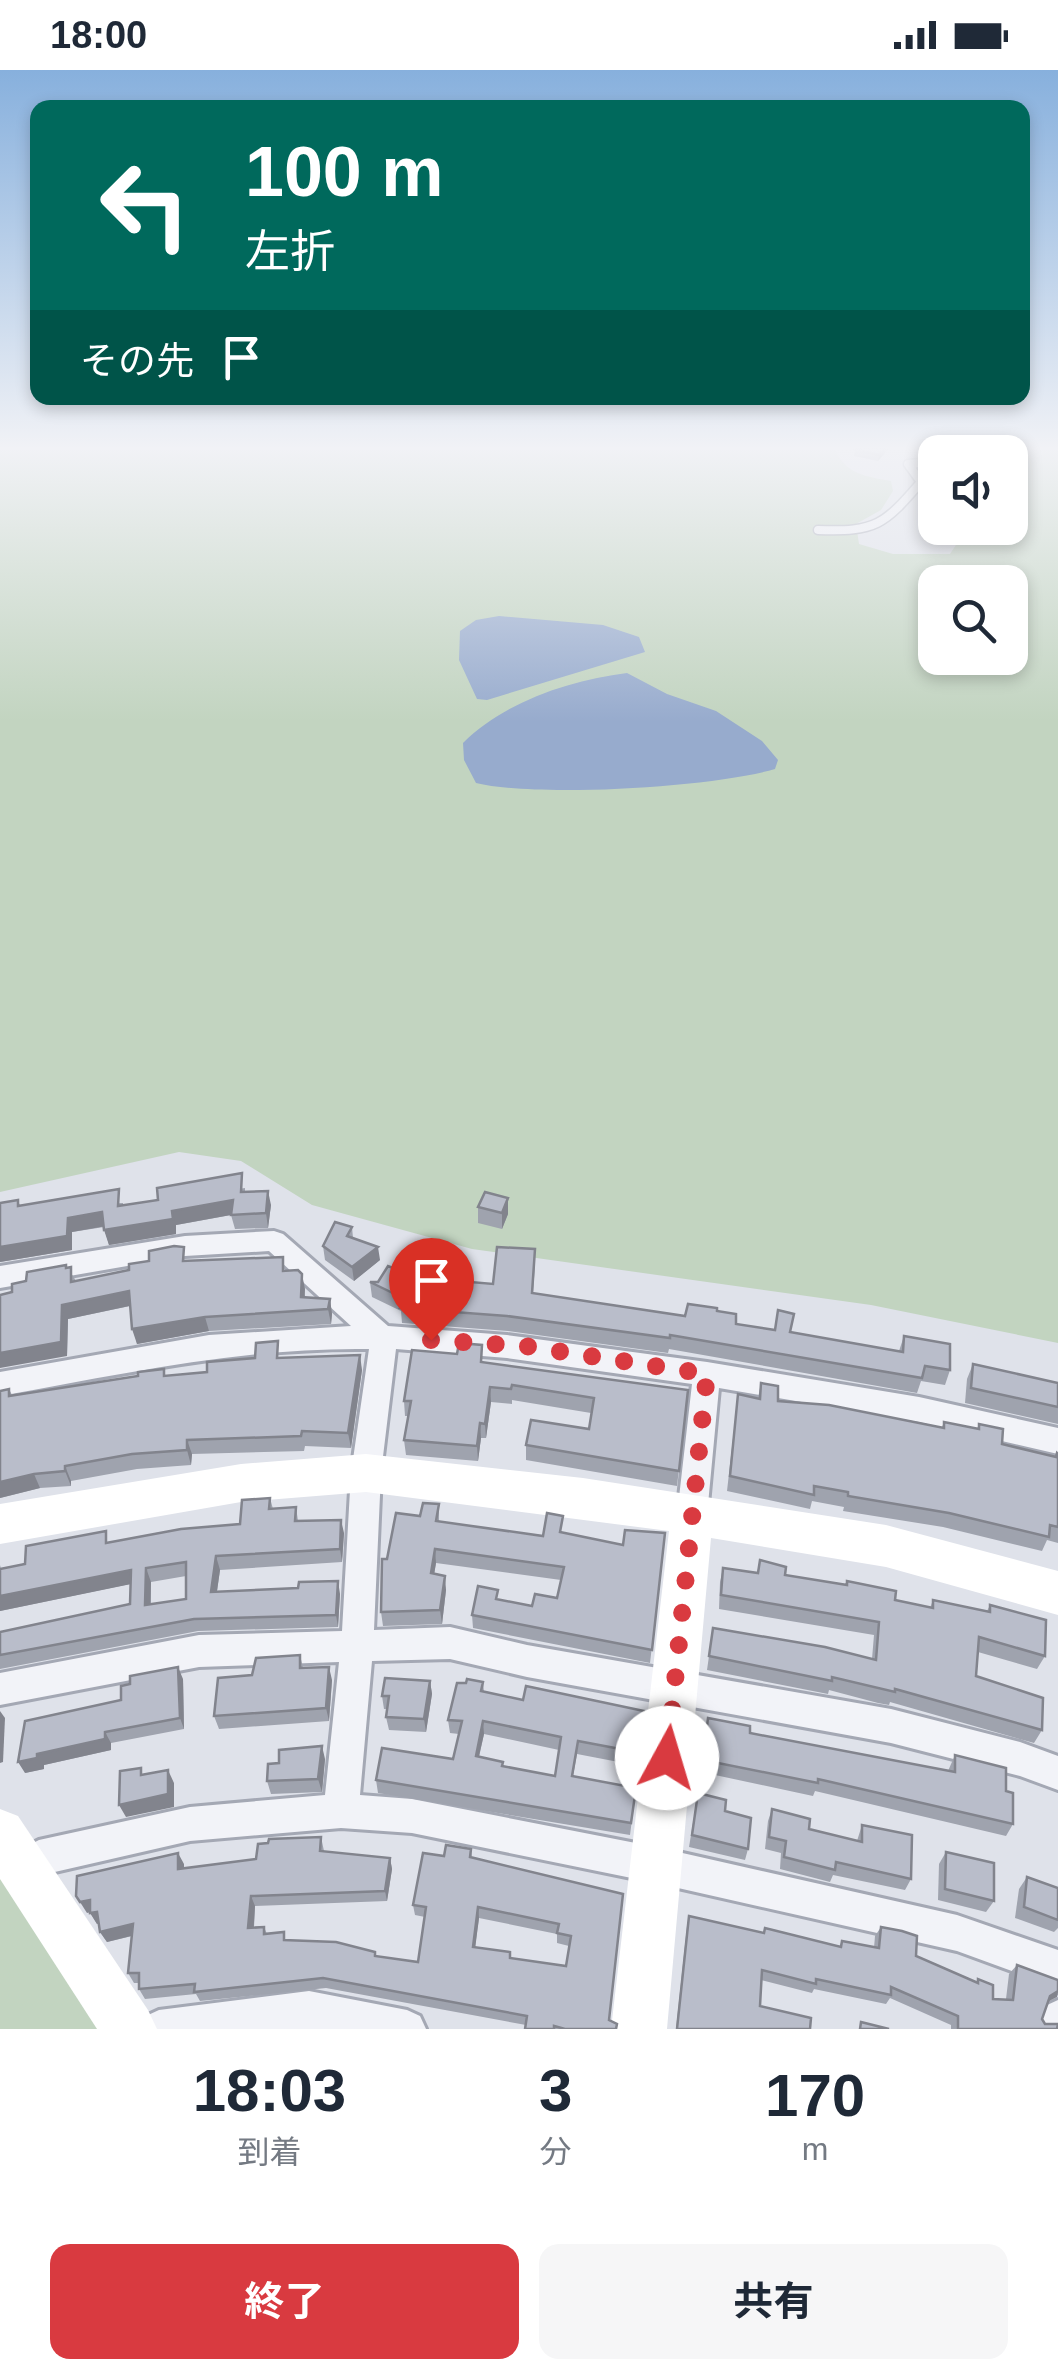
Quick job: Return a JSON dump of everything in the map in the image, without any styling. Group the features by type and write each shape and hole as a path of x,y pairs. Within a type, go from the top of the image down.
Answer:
{"street":[{"path":"0,1277 185,1246 274,1241 384,1339"},
{"path":"341,1811 357,1646 366,1474 384,1339"},
{"path":"0,1384 211,1345 384,1339 525,1346 924,1409 1058,1442"},
{"path":"639,2029 707,1374"},
{"path":"0,1524 242,1483 366,1474 565,1496 886,1546 1058,1593"},
{"path":"0,1689 199,1651 450,1643 892,1726 1020,1758 1058,1773"},
{"path":"11,1851 39,1858 190,1824 341,1811 412,1816 656,1865 957,1933 1058,1969"},
{"path":"11,1851 129,2029"},
{"path":"159,2029 309,2010 408,2029"},
{"path":"1056,2029 1058,2019"}],"green space":[{"path":"0,539 858,539 859,544 893,554 950,554 956,545 1028,545 1028,539 1058,539 1058,1343 871,1305 472,1249 312,1205 241,1161 179,1152 0,1192"},
{"path":"0,1873 100,2029 0,2029"}],"water":[{"path":"499,616 603,625 639,637 645,652 487,700 477,699 459,660 460,631 476,620"},
{"path":"627,673 667,694 716,711 762,741 778,760 775,769 711,781 626,788 540,790 476,783 464,760 463,743 479,729 539,695"}],"building":[{"path":"242,1173 241,1192 268,1191 266,1213 231,1215 233,1200 172,1211 173,1219 104,1230 102,1212 68,1218 67,1236 0,1247 0,1203 18,1200 18,1206 119,1189 118,1206 158,1200 157,1188"},
{"path":"485,1192 508,1198 502,1213 478,1207"},
{"path":"335,1222 352,1227 347,1236 378,1247 352,1267 323,1246"},
{"path":"184,1247 183,1261 283,1257 283,1271 298,1270 302,1274 301,1297 330,1299 328,1309 205,1317 132,1329 129,1291 62,1305 61,1342 0,1353 0,1295 12,1292 12,1284 26,1281 27,1272 66,1265 71,1267 71,1282 129,1270 129,1264 149,1261 149,1251"},
{"path":"497,1247 535,1249 532,1293 685,1316 688,1304 717,1308 736,1314 736,1324 775,1330 778,1310 794,1314 790,1332 903,1352 904,1336 950,1344 950,1370 925,1366 922,1378 670,1335 400,1308 405,1299 370,1282 378,1282 388,1266 414,1276 409,1284 493,1284"},
{"path":"278,1341 277,1358 360,1355 348,1433 302,1431 301,1436 187,1440 187,1450 132,1454 0,1482 0,1391 9,1389 9,1396 164,1369 164,1376 207,1372 207,1362 255,1358 256,1343"},
{"path":"459,1343 482,1345 481,1362 688,1390 679,1471 526,1445 531,1420 589,1429 594,1398 512,1385 511,1389 490,1387 485,1424 480,1423 477,1446 404,1440 411,1401 404,1401 412,1350 457,1354"},
{"path":"973,1364 1058,1383 1058,1407 971,1388"},
{"path":"761,1383 778,1386 778,1401 829,1405 944,1428 944,1422 979,1429 979,1424 1003,1429 1002,1444 1056,1457 1057,1453 1058,1527 1050,1525 1049,1537 949,1513 848,1496 848,1492 814,1486 814,1495 730,1476 738,1394 760,1399"},
{"path":"270,1498 269,1509 296,1507 295,1521 341,1520 340,1549 216,1556 211,1592 298,1588 299,1582 338,1581 336,1615 194,1619 0,1655 0,1632 130,1604 131,1570 0,1596 0,1569 25,1564 26,1546 106,1531 106,1543 181,1529 240,1524 242,1500","holes":["186,1562 186,1599 145,1605 146,1568"]},
{"path":"423,1503 439,1504 436,1521 543,1536 547,1513 563,1516 560,1532 623,1545 625,1530 665,1533 652,1650 472,1615 478,1586 498,1590 496,1599 532,1606 535,1594 557,1598 564,1567 435,1549 431,1573 445,1576 440,1610 381,1612 382,1559 387,1559 396,1513 420,1516"},
{"path":"760,1560 786,1567 785,1575 896,1591 895,1600 933,1608 933,1600 990,1612 990,1605 1046,1620 1045,1656 979,1637 976,1676 1043,1698 1042,1730 895,1689 832,1677 832,1681 709,1656 713,1628 876,1660 879,1622 721,1595 723,1568 758,1573"},
{"path":"300,1655 300,1668 329,1667 326,1708 214,1716 218,1678 252,1675 256,1658"},
{"path":"178,1667 180,1718 105,1732 105,1739 18,1762 25,1721 121,1700 121,1686 130,1684 130,1676"},
{"path":"385,1678 430,1681 424,1719 386,1717 389,1696 382,1696"},
{"path":"467,1679 483,1682 481,1691 523,1700 526,1686 644,1711 637,1776 627,1774 631,1751 578,1741 572,1776 636,1788 631,1823 376,1780 382,1748 453,1759 462,1721 448,1720 457,1683 466,1683","holes":["483,1721 561,1737 555,1776 502,1766 503,1762 476,1756"]},
{"path":"708,1718 750,1726 750,1733 955,1772 955,1755 1006,1768 1006,1791 1013,1793 1013,1824 818,1779 818,1783 703,1760"},
{"path":"322,1746 318,1779 267,1781 268,1764 279,1763 279,1750"},
{"path":"141,1768 141,1775 168,1770 168,1794 119,1805 120,1771"},
{"path":"698,1793 726,1800 725,1811 751,1818 748,1849 692,1835"},
{"path":"772,1809 810,1819 809,1829 862,1842 862,1825 912,1835 911,1879 836,1862 835,1870 784,1857 786,1841 769,1837"},
{"path":"321,1837 320,1851 390,1858 385,1891 251,1896 248,1928 264,1927 264,1934 284,1932 284,1940 336,1942 375,1952 375,1956 418,1962 426,1907 413,1905 423,1853 444,1856 446,1845 471,1849 470,1857 623,1894 609,2020 617,2024 616,2029 525,2029 527,2016 323,1978 194,1992 195,1984 139,1989 139,1973 128,1973 133,1924 100,1932 97,1912 90,1913 90,1900 80,1902 76,1896 77,1876 178,1853 178,1869 256,1859 258,1844 268,1843 269,1839","holes":["478,1907 559,1924 557,1933 571,1936 566,1966 510,1958 510,1952 473,1947"]},
{"path":"946,1852 994,1863 994,1901 945,1889"},
{"path":"1027,1877 1058,1888 1058,1920 1024,1907"},
{"path":"689,1916 764,1933 765,1928 841,1947 842,1941 879,1948 881,1927 902,1931 917,1936 916,1956 978,1983 978,1979 993,1985 993,1999 1013,2000 1017,1965 1058,1980 1058,1991 1050,1996 1042,2019 1045,2024 1058,2024 1057,2029 958,2029 958,2016 891,1987 891,1995 816,1979 816,1984 762,1970 760,2006 811,2018 810,2029 677,2029"},
{"path":"861,2022 889,2029 860,2029"}],"route":[{"path":"431,1340 525,1346 707,1374 667,1758"}]}
